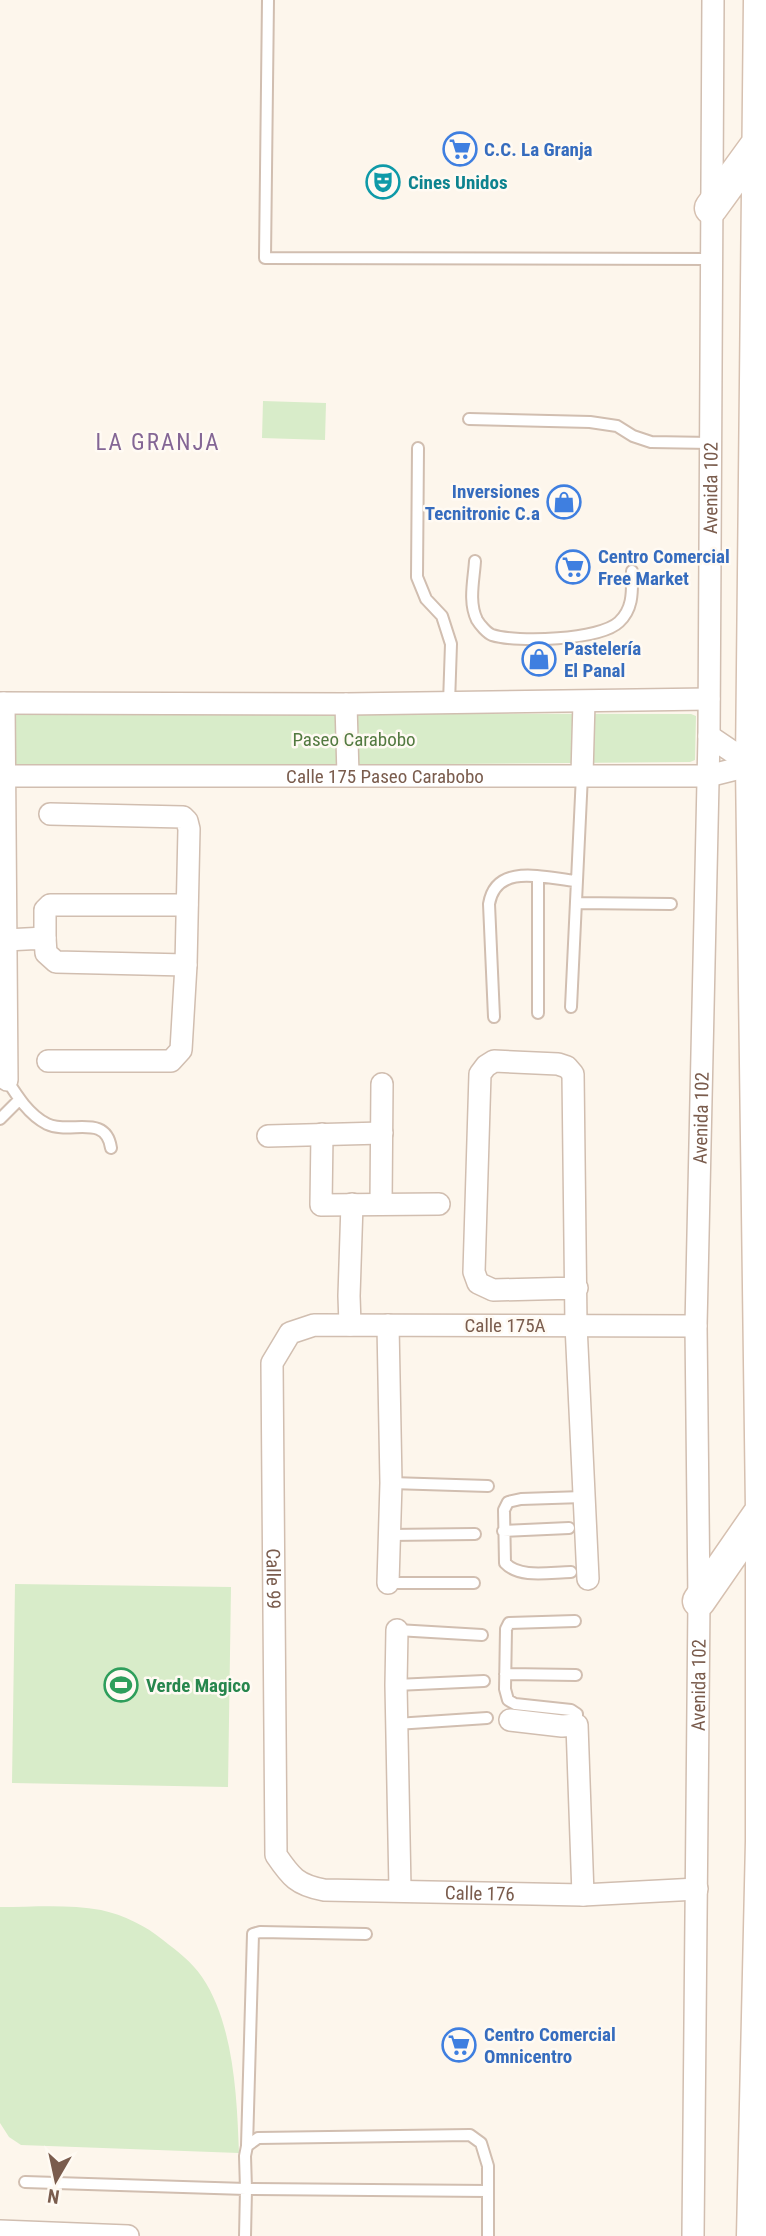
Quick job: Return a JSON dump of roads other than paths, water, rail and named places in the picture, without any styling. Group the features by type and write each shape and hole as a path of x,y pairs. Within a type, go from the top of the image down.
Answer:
{"main road":[{"path":"753,2236 762,1841 760,0"},
{"path":"711,208 759,142"},
{"path":"699,1601 762,1510"}],"street":[{"name":"Avenida 102","path":"692,2236 699,1601 696,1326 709,736 713,0"},
{"path":"7,1080 6,940 2,864 2,703 346,704 709,698"},
{"path":"582,775 584,702"},
{"path":"346,704 348,775"},
{"path":"709,736 759,759"},
{"name":"Calle 175 Paseo Carabobo","path":"2,776 708,776 759,759"},
{"path":"48,1061 171,1061 181,1050 189,829 183,817 50,814"},
{"path":"186,965 56,962 46,953 45,910 57,903 187,905"},
{"path":"6,940 45,938"},
{"path":"577,1288 493,1290 478,1283 474,1272 480,1074 494,1061 558,1064 567,1067 573,1074 577,1288 576,1325 583,1497 579,1575"},
{"path":"381,1204 383,1084"},
{"path":"268,1136 382,1133"},
{"path":"322,1134 321,1205 439,1204"},
{"path":"350,1325 352,1204"},
{"name":"Calle 175A","path":"314,1325 696,1326"},
{"name":"Calle 99","path":"276,1855 272,1363 290,1333 314,1325"},
{"path":"388,1325 391,1483 388,1583"},
{"path":"397,1630 400,1889"},
{"path":"510,1720 562,1726 577,1725 583,1895"},
{"name":"Calle 176","path":"276,1855 288,1873 303,1886 324,1889 583,1895 697,1889"},
{"path":"0,2231 128,2236"}],"lane":[{"path":"268,0 265,258 711,259"},
{"path":"469,419 590,422 617,426 633,436 651,442 711,443"},
{"path":"418,448 418,577 426,599 442,616 451,644 449,703"},
{"path":"475,561 472,608 478,622 490,634 537,639 590,635 618,623 631,606 632,571"},
{"path":"571,1007 582,775"},
{"path":"494,1017 489,904 491,890 500,881 513,876 576,881"},
{"path":"538,878 538,1013"},
{"path":"576,903 671,904"},
{"path":"7,1080 19,1100 47,1124 104,1131 111,1148"},
{"path":"0,1119 19,1100"},
{"path":"391,1483 488,1486"},
{"path":"579,1575 519,1572 511,1569 505,1563 504,1510 508,1502 521,1499 583,1497"},
{"path":"503,1531 569,1528"},
{"path":"389,1535 475,1534"},
{"path":"388,1583 474,1583"},
{"path":"575,1621 509,1623 506,1629 505,1674 508,1700 515,1704 571,1710 577,1714 577,1725"},
{"path":"397,1630 482,1635"},
{"path":"505,1674 576,1675"},
{"path":"396,1685 484,1681"},
{"path":"396,1724 487,1718"},
{"path":"245,2236 244,2155 247,2146 253,1934 366,1934"},
{"path":"247,2146 258,2138 470,2135 481,2143 488,2166 488,2236"},
{"path":"25,2182 246,2189 488,2191"}],"place":[{"name":"C.C. La Granja","path":"460,149"},
{"name":"Cines Unidos","path":"383,182"},
{"name":"Inversiones Tecnitronic C.a","path":"564,502"},
{"name":"Centro Comercial Free Market","path":"573,567"},
{"name":"Pastelería El Panal","path":"539,659"},
{"name":"Verde Magico","path":"121,1685"},
{"name":"Centro Comercial Omnicentro","path":"459,2045"}],"district":[{"name":"LA GRANJA","path":"158,442"}],"park label":[{"name":"Paseo Carabobo","path":"354,739"}]}
